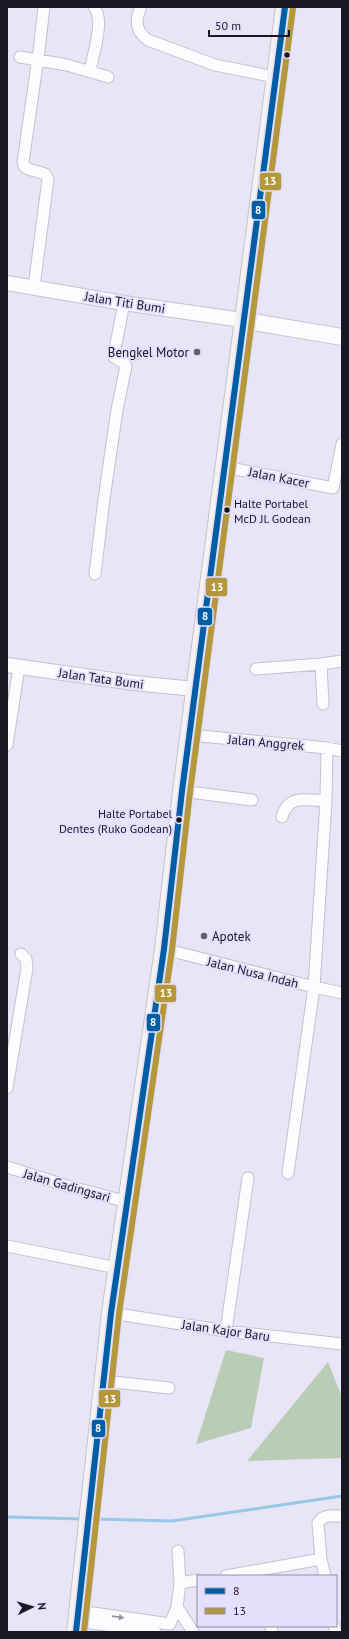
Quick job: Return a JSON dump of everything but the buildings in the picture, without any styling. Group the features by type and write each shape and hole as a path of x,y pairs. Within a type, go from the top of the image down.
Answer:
{"main road":[{"path":"78,1622 111,1313 164,949 182,791 225,467 242,320 285,7"},
{"path":"242,320 342,337"}],"street":[{"path":"34,287 48,179 45,174 28,169 24,166 23,162 44,7"},
{"path":"90,71 99,24 98,13 94,7"},
{"path":"141,7 137,16 137,27 141,35 148,40 215,65 275,77"},
{"path":"20,56 67,65 108,77"},
{"name":"Jalan Titi Bumi","path":"7,283 124,303 242,320"},
{"path":"95,574 107,477 117,410 126,366 116,358 114,354 124,303"},
{"name":"Jalan Kacer","path":"225,467 333,488 342,444"},
{"path":"256,669 342,661"},
{"path":"321,664 323,704"},
{"path":"7,745 13,666"},
{"name":"Jalan Tata Bumi","path":"13,666 134,683 195,689"},
{"name":"Jalan Anggrek","path":"190,735 327,748 342,751"},
{"path":"288,1174 314,987 326,800 327,748"},
{"path":"182,791 252,800"},
{"path":"282,817 284,807 289,803 296,801 326,800"},
{"name":"Jalan Nusa Indah","path":"164,949 342,993"},
{"path":"7,1088 27,968 26,959 21,954"},
{"name":"Jalan Gadingsari","path":"7,1167 64,1186 128,1202"},
{"path":"226,1331 248,1178"},
{"path":"7,1246 118,1268"},
{"name":"Jalan Kajor Baru","path":"111,1313 226,1331 342,1344"},
{"path":"104,1381 169,1388"},
{"path":"325,1575 321,1559 318,1523 321,1519 328,1516 342,1516"},
{"path":"78,1622 170,1624 177,1606 180,1583 178,1551"},
{"path":"238,1575 263,1573 321,1559"},
{"path":"180,1583 197,1580"},
{"path":"177,1606 193,1632"},
{"path":"78,1622 154,1632"}],"green space":[{"path":"226,1350 264,1358 251,1428 196,1444"},
{"path":"328,1362 342,1397 342,1458 247,1461"}],"waterway":[{"path":"94,1519 172,1521 342,1496"},
{"path":"7,1517 82,1519"}],"transit line":[{"name":"8","path":"76,1632 111,1313 164,949 182,791 285,7"},
{"name":"13","path":"84,1632 119,1314 172,950 190,792 293,8"}],"place":[{"name":"Bengkel Motor","path":"197,352"},
{"name":"Halte Portabel McD Jl. Godean","path":"227,510"},
{"name":"Halte Portabel Dentes (Ruko Godean)","path":"179,820"},
{"name":"Apotek","path":"204,936"}]}
